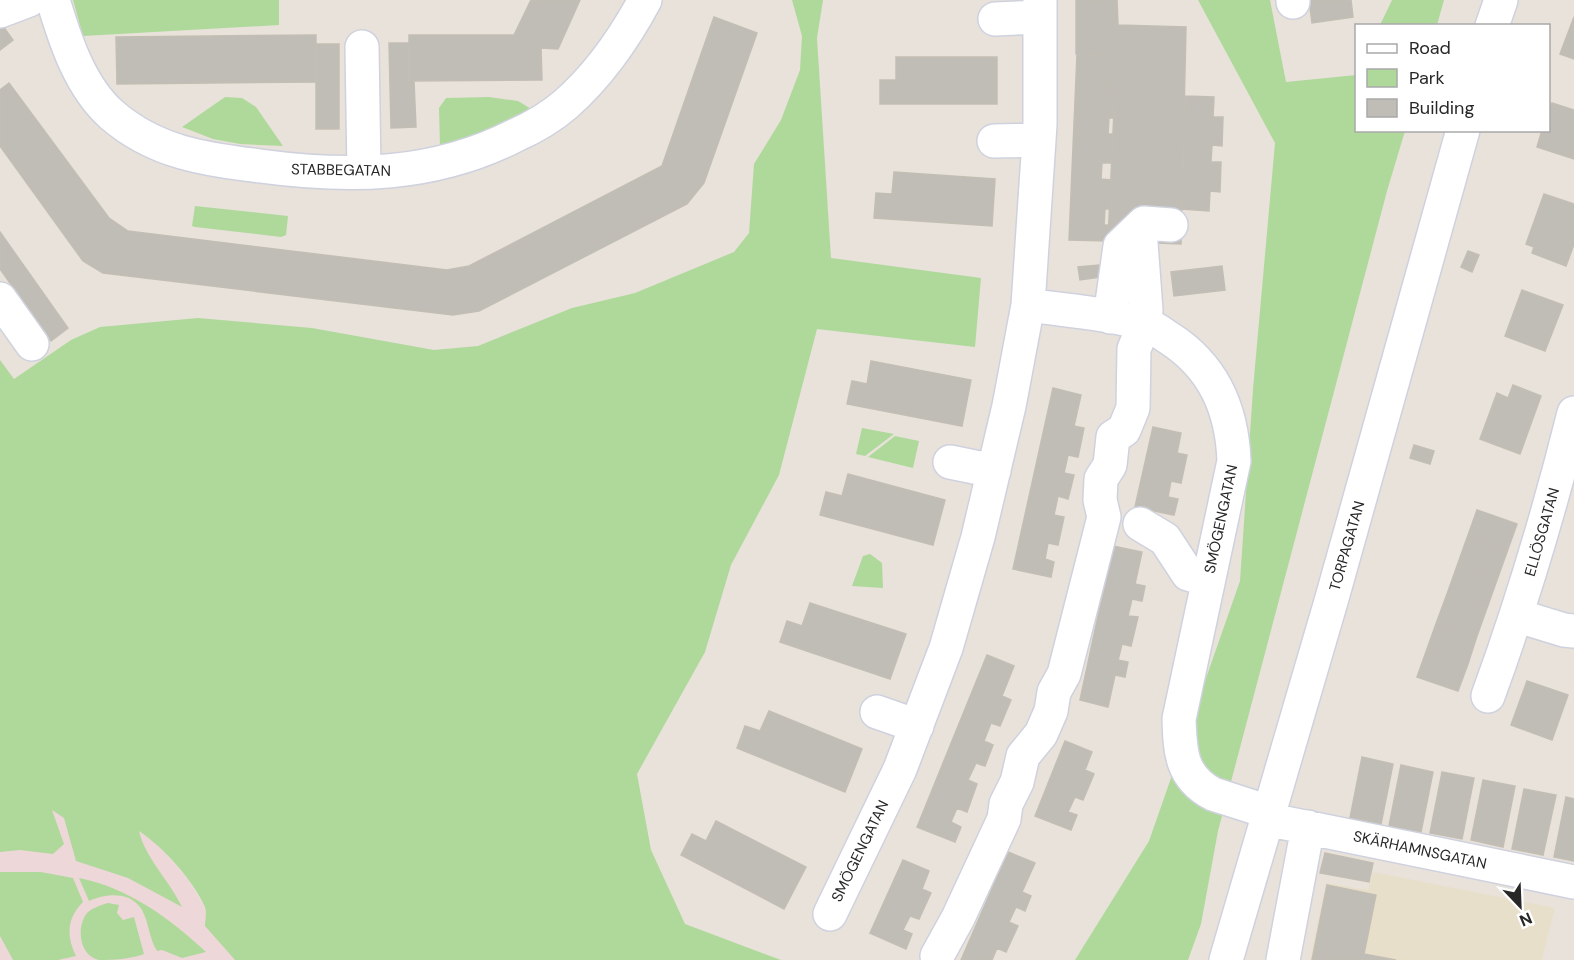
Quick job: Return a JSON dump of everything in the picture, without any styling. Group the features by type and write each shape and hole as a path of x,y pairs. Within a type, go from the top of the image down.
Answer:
{"street":[{"path":"0,11 29,0"},
{"name":"STABBEGATAN","path":"53,0 70,53 87,85 111,115 140,135 174,151 208,159 285,169 364,172 407,170 446,163 476,154 541,123 565,105 589,81 621,42 645,0"},
{"path":"1493,24 1501,0"},
{"path":"995,19 1040,9"},
{"name":"SMÖGENGATAN","path":"830,914 900,769 946,648 978,537 994,471 1028,305 1039,140 1040,9"},
{"path":"362,47 364,172"},
{"name":"TORPAGATAN","path":"1226,960 1339,575 1462,132"},
{"path":"994,141 1039,140"},
{"path":"1110,317 1130,244 1144,223 1171,225"},
{"path":"937,956 958,918 1004,819 1006,804 1017,782 1023,756 1041,734 1051,711 1054,692 1064,674 1104,517 1100,500 1101,479 1110,465 1113,437 1124,430 1133,408 1134,349 1144,325 1146,310 1130,244"},
{"path":"0,299 32,344"},
{"name":"SMÖGENGATAN","path":"1028,305 1110,317 1152,327 1186,349 1209,374 1224,404 1233,435 1234,461 1179,719 1181,752 1186,768 1204,790 1268,816"},
{"name":"ELLÖSGATAN","path":"1488,696 1518,616 1550,507 1574,413"},
{"path":"950,462 994,471"},
{"path":"1140,524 1165,539 1188,574 1208,580"},
{"path":"1518,616 1574,631"},
{"path":"877,712 916,726"},
{"name":"SKÄRHAMNSGATAN","path":"1268,816 1308,827 1574,882"},
{"path":"1283,960 1308,827"}],"shaded area":[{"path":"0,802 112,814 155,842 187,878 206,909 254,960 0,960"},
{"path":"1373,872 1555,908 1542,960 1310,960 1326,883 1368,890"}],"green space":[{"path":"73,0 279,0 279,25 83,36"},
{"path":"792,0 823,0 817,38 831,258 981,278 975,347 817,329 779,475 731,565 705,652 637,774 651,850 685,924 781,960 235,960 205,926 205,907 185,875 167,855 139,831 152,860 182,907 128,878 76,861 64,818 52,810 64,844 53,854 20,850 0,852 0,360 14,379 71,340 100,327 198,318 312,328 434,350 478,346 572,308 635,293 734,252 749,233 754,164 781,120 800,70 802,36"},
{"path":"1198,0 1270,0 1286,82 1355,75 1355,132 1405,132 1387,191 1218,831 1201,924 1188,960 1075,960 1149,841 1240,581 1253,389 1275,143"},
{"path":"1392,0 1444,0 1437,24 1380,24"},
{"path":"225,97 242,98 256,107 283,146 240,144 213,139 182,127"},
{"path":"489,97 518,101 533,110 468,141 440,147 439,108 446,98"},
{"path":"195,206 288,216 286,235 281,237 195,227 192,226"},
{"path":"862,428 894,434 865,456 856,454"},
{"path":"895,436 919,441 913,468 868,457"},
{"path":"870,554 882,563 883,588 852,586 863,556"},
{"path":"0,872 41,872 73,878 83,902 74,914 70,928 76,956 58,960 13,960 0,936"},
{"path":"79,878 114,889 147,906 163,916 206,952 182,958 162,950 157,951 142,910 137,904 131,899 118,895 103,896 89,901"},
{"path":"108,903 119,905 117,913 123,920 134,917 144,954 122,959 99,960 87,953 81,940 81,926 87,913"}],"building":[{"path":"531,0 580,0 558,49 541,48 542,80 409,81 409,35 514,35"},
{"path":"1076,0 1117,0 1118,25 1186,27 1181,244 1108,241 1115,89 1105,88 1107,56 1076,54"},
{"path":"1309,0 1351,0 1353,17 1312,23"},
{"path":"714,17 757,33 704,183 687,204 479,311 453,315 103,273 83,261 0,146 0,90 9,83 109,218 128,231 447,270 469,266 662,166"},
{"path":"1574,17 1574,59 1560,54"},
{"path":"0,22 13,40 0,50"},
{"path":"316,35 316,82 117,84 116,37"},
{"path":"389,43 409,43 409,81 414,81 416,127 391,128"},
{"path":"316,44 339,44 339,129 316,129"},
{"path":"1077,54 1107,56 1105,88 1115,89 1113,118 1109,118 1108,134 1113,134 1112,163 1102,163 1101,179 1111,180 1110,209 1105,209 1104,225 1109,225 1108,241 1069,240"},
{"path":"896,57 997,57 997,104 880,104 880,80 896,80"},
{"path":"1185,96 1214,97 1213,117 1223,117 1222,146 1212,145 1211,162 1221,162 1220,192 1210,191 1209,211 1182,209"},
{"path":"1552,103 1574,110 1574,159 1537,147 1541,132 1550,132"},
{"path":"894,172 995,179 992,226 874,218 876,193 892,194"},
{"path":"1544,194 1574,204 1574,244 1566,266 1532,253 1534,247 1526,244"},
{"path":"0,232 68,328 51,341 0,269"},
{"path":"1468,251 1479,255 1472,272 1461,267"},
{"path":"1099,265 1100,277 1080,280 1078,267"},
{"path":"1222,266 1225,290 1174,296 1171,272"},
{"path":"1522,290 1563,305 1545,351 1505,336"},
{"path":"871,361 971,380 962,426 847,404 852,381 867,384"},
{"path":"1513,385 1541,396 1520,454 1480,439 1497,393 1508,398"},
{"path":"1053,388 1081,395 1074,426 1084,428 1078,457 1068,455 1064,473 1074,475 1068,499 1058,496 1054,515 1064,517 1058,545 1048,543 1045,559 1054,562 1051,577 1013,569"},
{"path":"1153,427 1181,433 1177,453 1187,455 1181,483 1171,481 1168,497 1178,499 1174,515 1135,507"},
{"path":"1414,445 1434,451 1430,464 1410,458"},
{"path":"848,474 945,500 933,545 820,515 826,492 842,496"},
{"path":"1477,510 1517,524 1507,552 1467,538"},
{"path":"1467,538 1507,552 1497,580 1457,566"},
{"path":"1113,546 1142,552 1135,584 1145,586 1142,601 1132,599 1128,616 1138,617 1131,646 1122,644 1118,660 1128,662 1125,677 1115,675 1108,707 1080,700"},
{"path":"1457,566 1497,580 1487,608 1447,594"},
{"path":"1447,594 1487,608 1477,636 1437,621"},
{"path":"810,603 906,634 890,679 780,642 787,621 802,626"},
{"path":"1437,621 1477,636 1468,664 1427,649"},
{"path":"1427,649 1468,664 1458,691 1417,677"},
{"path":"987,655 1014,666 1002,696 1011,700 1000,726 991,723 984,741 993,745 985,766 976,763 968,780 977,784 967,812 957,808 951,822 961,827 955,842 917,827"},
{"path":"1527,681 1568,695 1552,740 1511,725"},
{"path":"769,711 862,749 845,792 737,748 745,726 760,731"},
{"path":"1065,741 1092,752 1085,770 1094,774 1083,800 1075,797 1068,812 1077,815 1071,830 1035,816"},
{"path":"1362,757 1393,764 1381,824 1350,818"},
{"path":"1401,765 1433,772 1421,832 1389,826"},
{"path":"1442,772 1474,778 1462,839 1430,833"},
{"path":"1483,780 1515,786 1503,847 1471,840"},
{"path":"1524,789 1556,795 1543,855 1512,849"},
{"path":"1566,797 1574,799 1574,861 1554,857"},
{"path":"716,821 806,867 784,909 681,855 692,834 706,841"},
{"path":"1008,852 1035,863 1022,892 1031,896 1025,911 1016,907 1009,922 1018,926 1006,952 997,948 992,960 961,960"},
{"path":"1325,853 1373,863 1369,882 1320,873"},
{"path":"903,860 929,871 922,889 931,893 919,919 910,916 903,930 912,934 906,949 870,933"},
{"path":"1327,885 1376,895 1364,954 1396,960 1312,960"}]}
